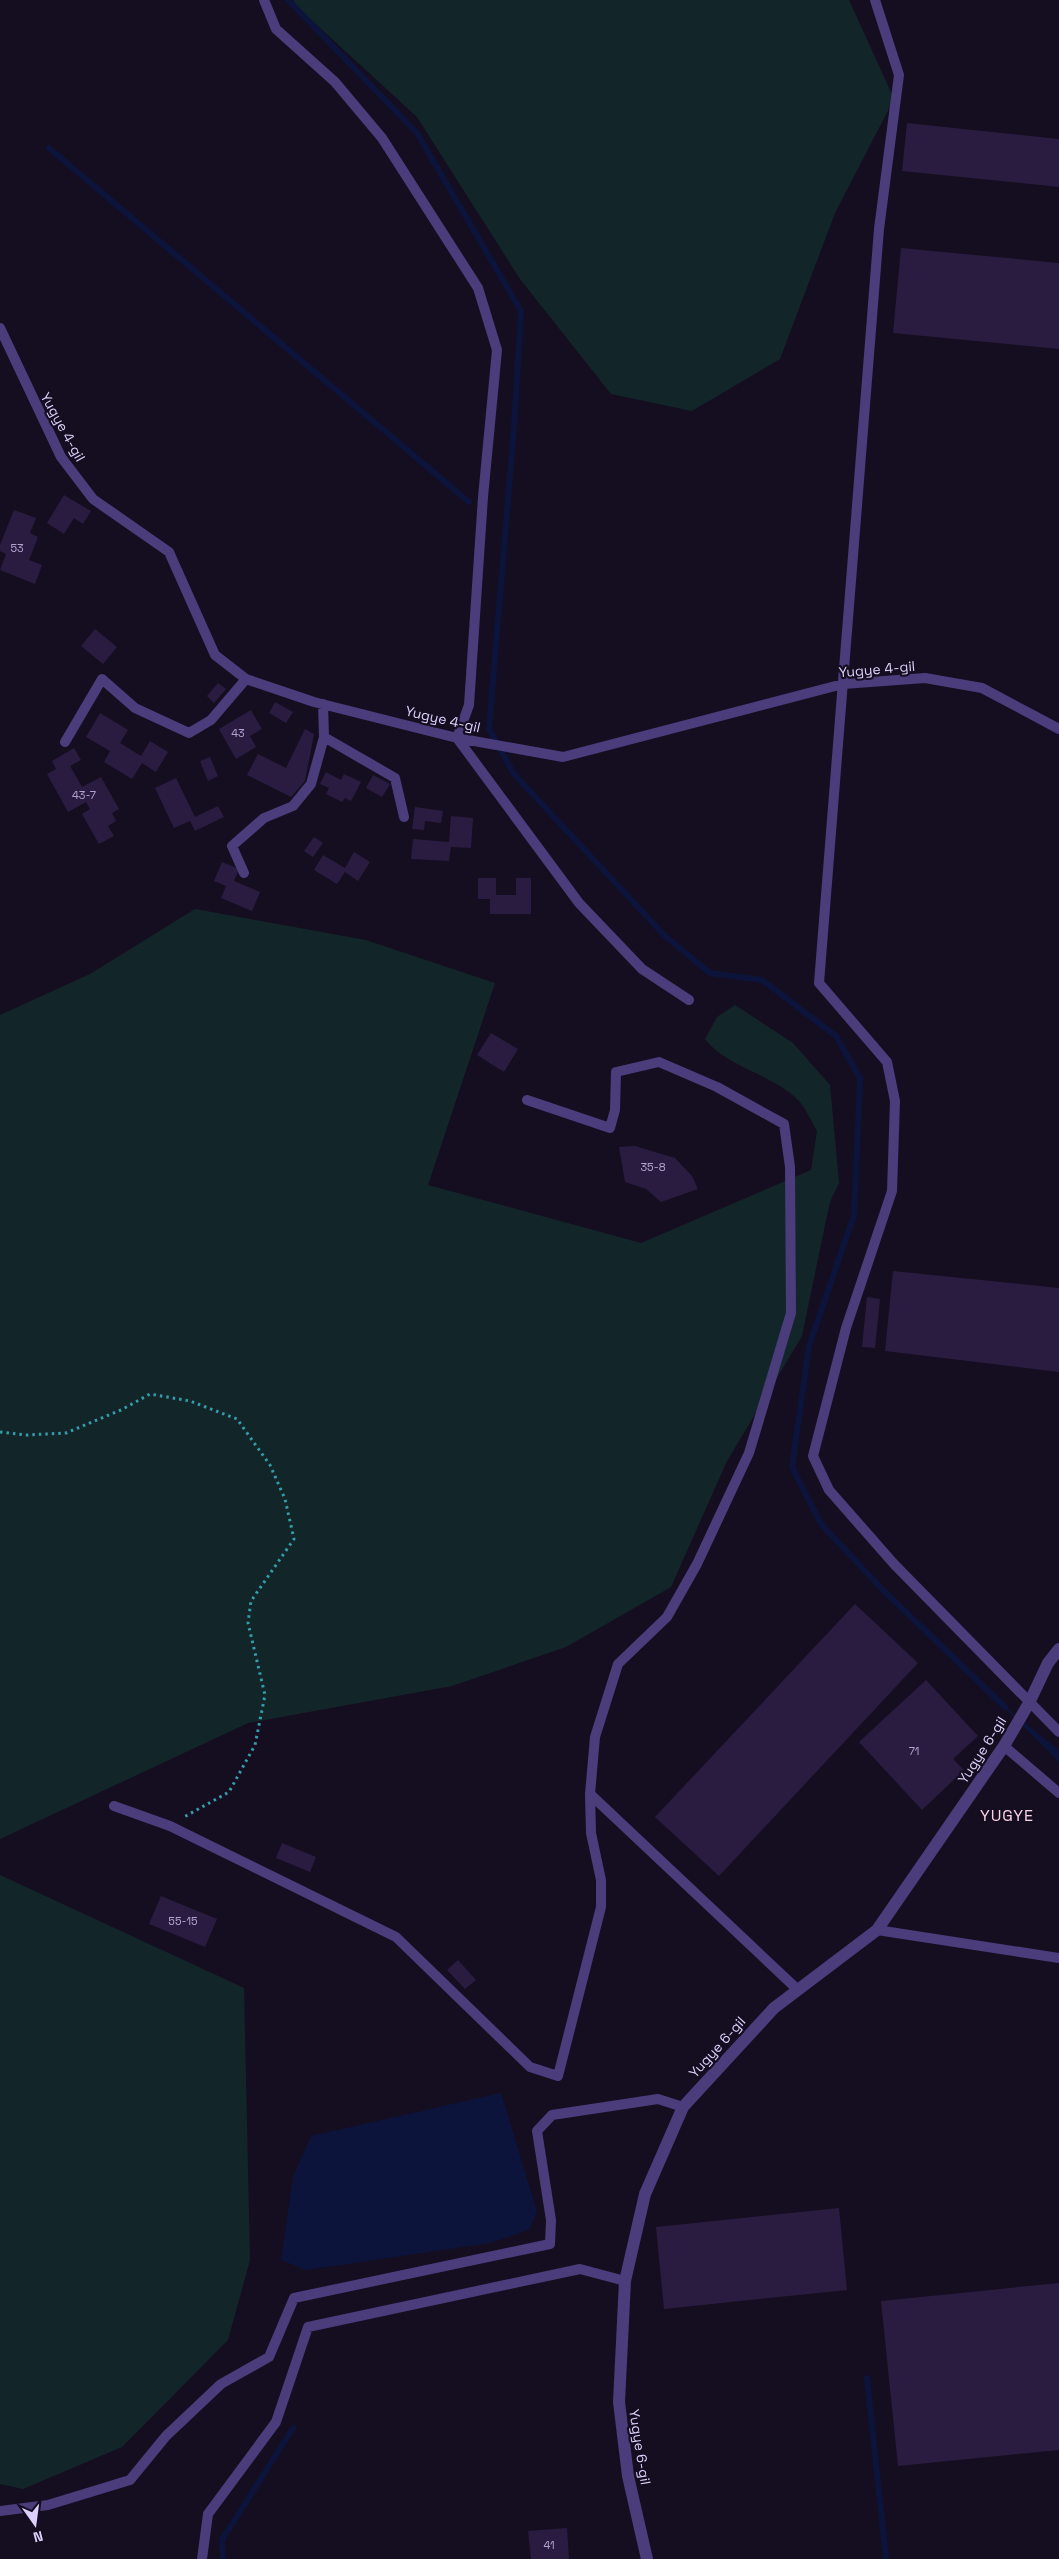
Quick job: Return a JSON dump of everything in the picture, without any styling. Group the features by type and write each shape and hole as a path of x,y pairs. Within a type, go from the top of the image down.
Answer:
{"street":[{"name":"Yugye 6-gil","path":"647,2559 628,2476 618,2402 625,2281 645,2194 683,2107 774,2008 877,1930 1004,1746 1029,1703 1048,1663 1059,1649"}],"lane":[{"path":"264,0 276,29 335,82 382,138 478,288 497,350 483,497 469,705 457,738 579,904 642,969 689,1000"},
{"path":"875,0 899,75 879,229 819,983 886,1062 895,1101 892,1191 846,1328 813,1456 829,1490 894,1564 1059,1732"},
{"name":"Yugye 4-gil","path":"0,328 61,457 93,499 169,552 215,655 246,679 323,704 457,738 563,757 843,684 925,678 982,688 1059,729"},
{"path":"65,742 102,679 134,708 189,733 211,720 246,679"},
{"path":"244,873 232,846 264,818 293,806 311,784 324,737 323,704"},
{"path":"324,737 395,778 404,817"},
{"path":"114,1806 170,1826 396,1937 530,2067 558,2076 601,1907 601,1880 591,1833 590,1794 594,1738 618,1664 667,1617 697,1564 749,1453 791,1313 790,1167 784,1124 717,1087 659,1062 616,1072 616,1110 610,1128 527,1100"},
{"path":"1004,1746 1059,1793"},
{"path":"590,1794 798,1990"},
{"path":"877,1930 1059,1958"},
{"path":"0,2511 48,2505 130,2480 166,2436 221,2384 269,2357 294,2298 550,2244 551,2220 537,2131 552,2115 658,2099 683,2107"},
{"path":"202,2559 208,2514 276,2422 308,2327 580,2269 625,2281"}],"path":[{"path":"0,1432 26,1435 66,1433 121,1410 150,1394 190,1401 237,1419 274,1474 285,1500 294,1539 251,1601 248,1623 265,1695 255,1745 228,1792 170,1826"}],"green space":[{"path":"294,0 849,0 894,99 835,213 780,359 692,411 611,394 520,279 417,117 295,5"},
{"path":"195,909 366,940 495,983 428,1185 641,1243 811,1170 817,1131 799,1101 785,1089 725,1057 705,1039 717,1017 735,1005 793,1043 830,1085 839,1183 830,1202 802,1336 727,1461 671,1587 566,1647 452,1686 248,1723 0,1839 0,1015 90,974"},
{"path":"0,1875 244,1988 250,2260 228,2340 122,2447 23,2489 0,2484"}],"shaded area":[{"path":"998,1701 1059,1750 1059,1762"},
{"path":"501,2093 537,2211 529,2230 490,2243 306,2270 281,2260 293,2177 311,2136"}],"building":[{"path":"907,123 1059,139 1059,187 902,171"},
{"path":"901,248 1059,263 1059,349 893,333"},
{"path":"64,495 91,511 83,524 74,518 64,534 47,523"},
{"path":"14,510 36,518 30,533 38,537 29,560 42,565 35,584 0,570 6,554 0,551 0,545"},
{"path":"95,629 117,647 103,664 81,646"},
{"path":"218,683 226,689 214,703 207,696"},
{"path":"275,702 293,712 286,723 269,713"},
{"path":"251,710 262,729 250,736 256,747 236,759 219,729"},
{"path":"100,713 128,730 120,743 141,756 150,741 168,752 156,772 142,763 132,779 104,762 110,751 86,737"},
{"path":"305,729 314,734 305,781 291,797 247,775 258,754 286,768"},
{"path":"74,748 81,760 70,766 82,787 101,777 119,809 112,813 116,821 108,826 114,836 99,844 82,814 90,809 86,802 68,812 47,774 56,769 52,761"},
{"path":"210,757 218,776 208,781 200,761"},
{"path":"326,772 341,780 344,774 361,782 351,801 345,798 342,802 326,794 329,788 320,784"},
{"path":"373,775 390,784 382,797 366,788"},
{"path":"176,778 195,817 218,806 224,817 195,831 190,821 174,828 155,788"},
{"path":"415,807 443,811 441,823 425,821 424,830 412,829"},
{"path":"451,816 473,818 471,848 451,847 449,861 411,859 413,839 449,842"},
{"path":"314,837 323,843 313,857 304,851"},
{"path":"354,852 370,862 358,881 345,872 337,884 314,870 323,855 345,868"},
{"path":"222,862 239,869 234,881 260,892 252,911 221,898 226,886 214,881"},
{"path":"478,878 496,878 496,895 516,895 516,878 531,878 531,914 490,914 490,899 478,899"},
{"path":"491,1033 518,1049 504,1072 477,1055"},
{"path":"635,1146 675,1158 692,1176 698,1189 661,1202 646,1189 625,1182 619,1147"},
{"path":"893,1271 1059,1288 1059,1372 885,1351"},
{"path":"867,1297 880,1299 875,1348 862,1347"},
{"path":"855,1604 918,1663 719,1876 655,1817"},
{"path":"926,1680 978,1736 953,1759 964,1770 922,1810 859,1742"},
{"path":"282,1843 316,1857 310,1872 276,1858"},
{"path":"161,1896 217,1919 205,1947 149,1924"},
{"path":"458,1960 476,1980 465,1989 447,1970"},
{"path":"839,2208 847,2290 664,2309 656,2227"},
{"path":"1059,2283 1059,2450 898,2466 881,2301"},
{"path":"567,2528 569,2559 531,2559 528,2531"}],"waterway":[{"path":"288,0 417,133 521,311 514,427 489,729 514,774 665,936 710,973 762,980 836,1036 860,1078 854,1215 809,1346 792,1467 821,1524 883,1590 1005,1707"},
{"path":"49,148 469,502"},
{"path":"867,2378 886,2559"},
{"path":"223,2559 222,2540 293,2428"}],"district":[{"name":"YUGYE","path":"1007,1815"}]}
